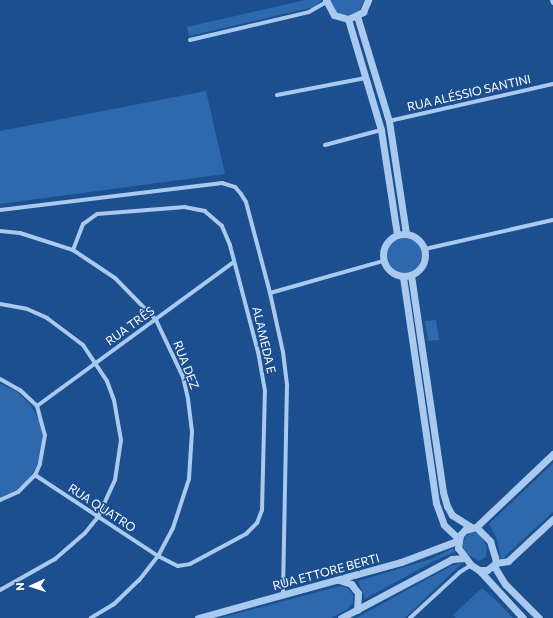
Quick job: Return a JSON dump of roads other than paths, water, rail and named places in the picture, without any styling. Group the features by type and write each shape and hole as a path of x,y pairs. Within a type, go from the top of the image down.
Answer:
{"street":[{"path":"190,40 309,12 326,1 334,15 348,19 363,12 368,0"},
{"path":"357,16 389,122 406,233"},
{"path":"348,19 381,130 397,234"},
{"path":"276,95 365,78"},
{"name":"RUA ALÉSSIO SANTINI","path":"389,122 553,84"},
{"path":"325,145 381,130"},
{"path":"0,210 222,183 235,188 246,202 270,293 287,384 283,594"},
{"name":"ALAMEDA E","path":"73,250 83,224 97,214 185,207 205,211 213,216 222,226 234,262 258,352 265,391 262,510 251,529 190,564 178,566 158,556"},
{"path":"425,249 553,220"},
{"name":"RUA DEZ","path":"0,231 20,233 73,250 115,278 156,320 183,377 192,432 192,458 184,498 158,556 139,580 114,604 91,618"},
{"path":"406,233 414,236 425,249 423,265 411,275 403,276 394,274 383,261 385,245 397,234 406,233"},
{"path":"270,293 383,261"},
{"name":"RUA TRÊS","path":"37,406 234,262"},
{"path":"411,275 446,506 452,515 474,527 490,542 495,565 505,584 539,618"},
{"path":"403,276 436,503 444,525 458,540 465,558 471,566 478,570 523,618"},
{"path":"0,304 27,310 47,318 66,330 97,363 114,400 121,440 115,480 98,517 71,547 0,590"},
{"path":"0,379 20,390 37,406 45,436 40,464 35,475 18,492 0,500"},
{"name":"RUA ETTORE BERTI","path":"198,618 339,580 420,556 458,540 553,454"},
{"name":"RUA QUATRO","path":"35,475 158,556"},
{"path":"478,570 487,570 495,565 508,561 552,522"},
{"path":"341,618 452,560 465,558"},
{"path":"410,618 460,572 471,566"},
{"path":"339,580 350,584 358,593 357,610"}]}
